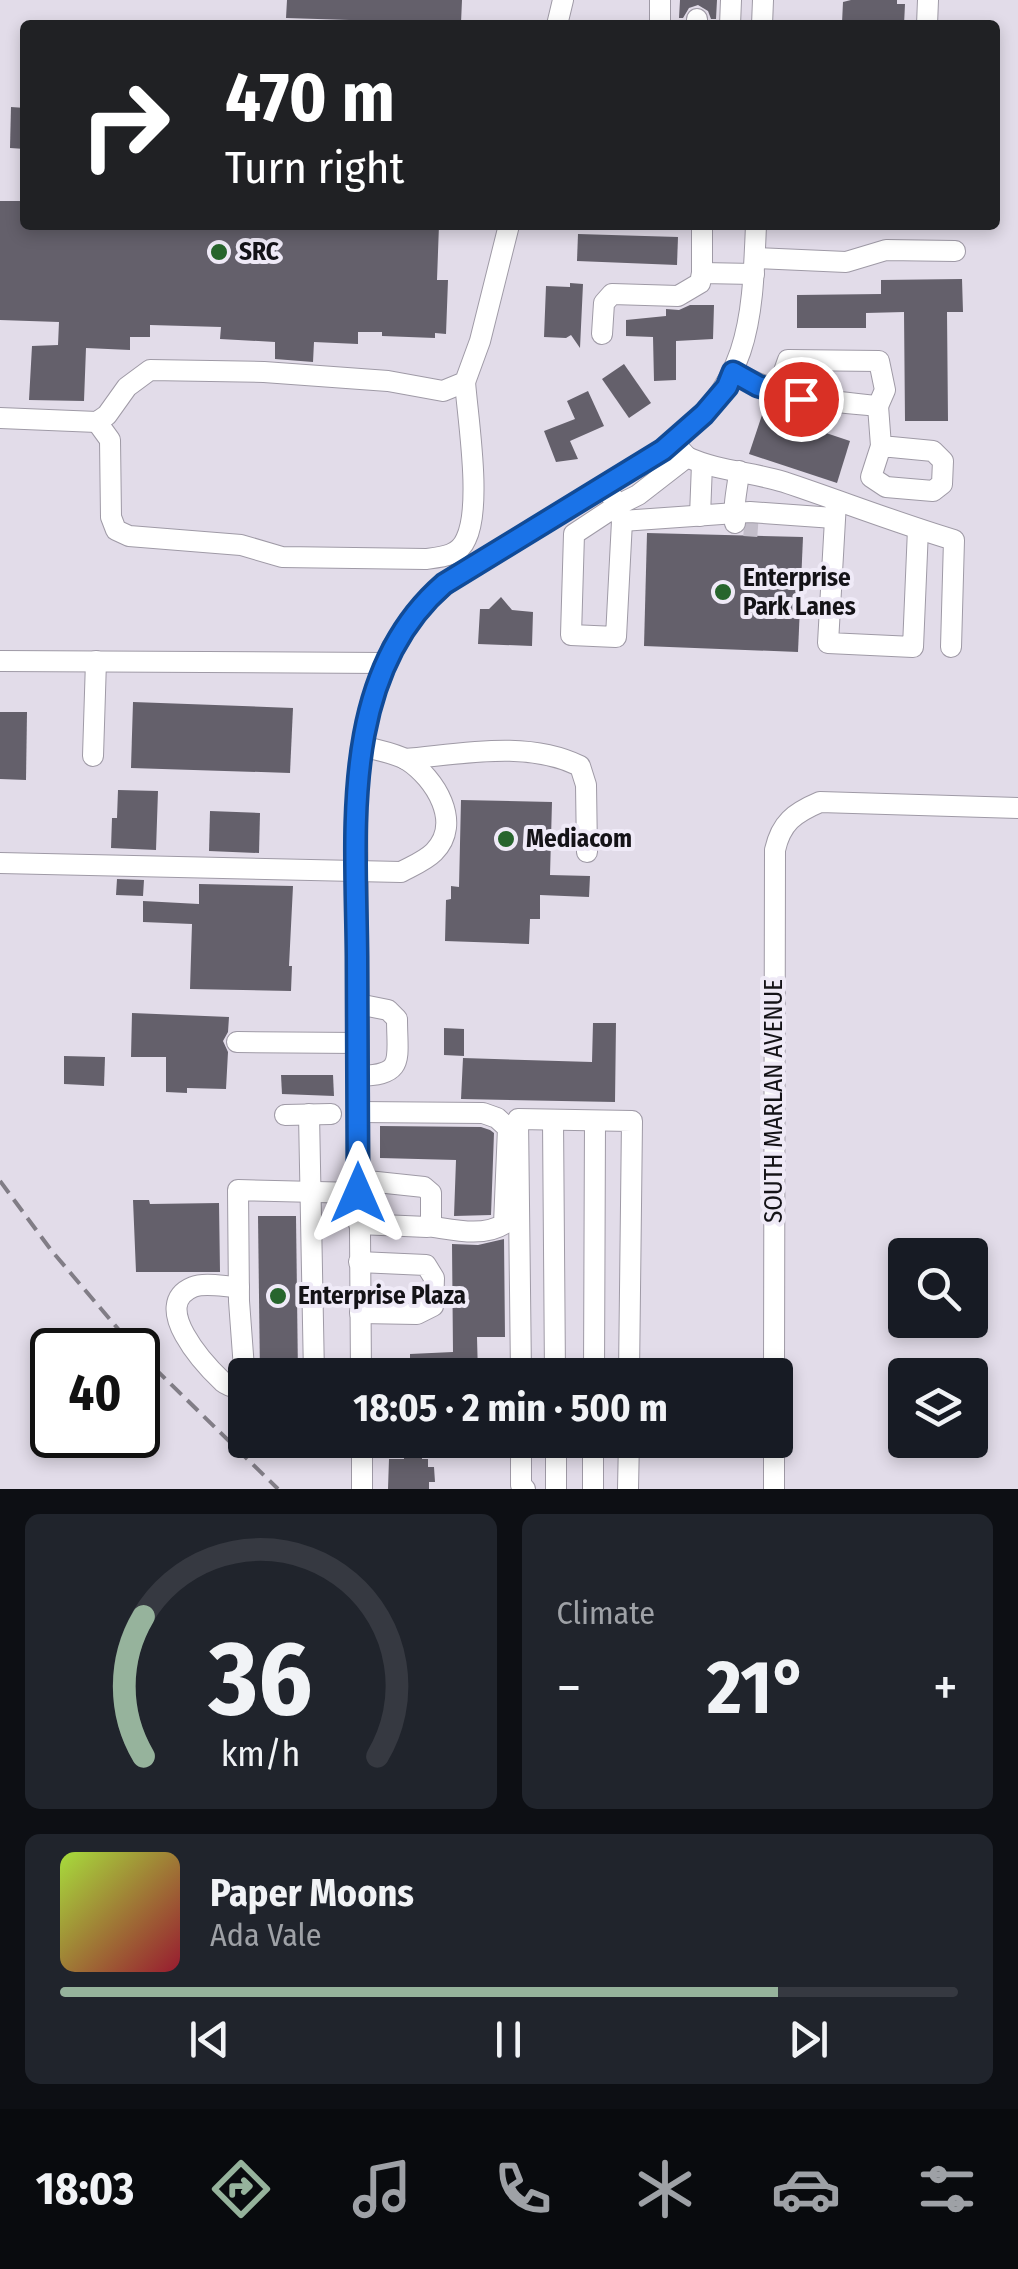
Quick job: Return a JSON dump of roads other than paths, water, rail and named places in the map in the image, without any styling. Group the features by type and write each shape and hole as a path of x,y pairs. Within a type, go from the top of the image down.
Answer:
{"street":[{"path":"97,422 110,440 111,517 116,530 129,536 241,545 282,557 449,556 468,538 474,489 465,382 480,341 508,230"},
{"path":"602,334 604,303 612,294 678,296 700,283 702,230"},
{"path":"604,485 620,513 616,636 571,635 574,534 620,513 687,454 727,387 749,324 756,230"},
{"path":"702,273 754,266 846,262 886,250 955,251"},
{"path":"777,392 788,360 879,361 885,390 878,406 882,446"},
{"path":"0,418 97,422 126,386 150,370 264,372 388,381 443,392 465,382"},
{"path":"733,372 758,386 801,399 878,406"},
{"path":"687,454 700,516"},
{"path":"361,1358 357,802 362,746 385,663 410,618 444,584 604,485 687,454 782,482 836,510 954,540 951,647"},
{"path":"739,471 737,503 745,522"},
{"path":"620,513 774,524 780,512 782,482"},
{"path":"745,522 780,512 836,510"},
{"path":"836,510 828,643 914,647 918,529"},
{"path":"0,661 385,663"},
{"path":"93,756 96,662"},
{"path":"362,746 405,759 507,750 563,758 580,766 586,785 586,852"},
{"path":"0,863 401,872 437,850 444,830 445,807 434,783 405,759"},
{"name":"SOUTH MARLAN AVENUE","path":"774,1358 774,888 780,828 798,811 820,802 1018,808"},
{"path":"358,1004 388,1010 397,1019 398,1058 391,1071 383,1075 358,1076"},
{"path":"237,1042 358,1043"},
{"path":"358,1112 484,1113 498,1118 508,1128 504,1224 495,1230 359,1224"},
{"path":"285,1115 320,1114 311,1192 314,1358"},
{"path":"520,1358 518,1119 632,1121 630,1358"},
{"path":"553,1120 556,1358"},
{"path":"594,1358 595,1120"},
{"path":"243,1358 238,1190 311,1192 424,1186 431,1193 427,1226"},
{"path":"359,1262 426,1265 434,1278 432,1306 417,1314 360,1313"},
{"path":"228,1386 178,1328 176,1310 185,1292 196,1285 239,1287"},
{"path":"362,1458 362,1489"},
{"path":"521,1458 525,1489"},
{"path":"556,1458 556,1489"},
{"path":"593,1489 594,1458"},
{"path":"628,1489 629,1458"},
{"path":"774,1458 774,1489"}],"tunnel":[{"path":"744,526 758,527"}],"railway":[{"path":"0,1181 51,1250 117,1328"},
{"path":"160,1374 278,1489"}],"place":[{"name":"SRC","path":"219,252"},
{"name":"Enterprise Park Lanes","path":"723,592"},
{"name":"Mediacom","path":"506,839"},
{"name":"Enterprise Plaza","path":"278,1296"}]}
